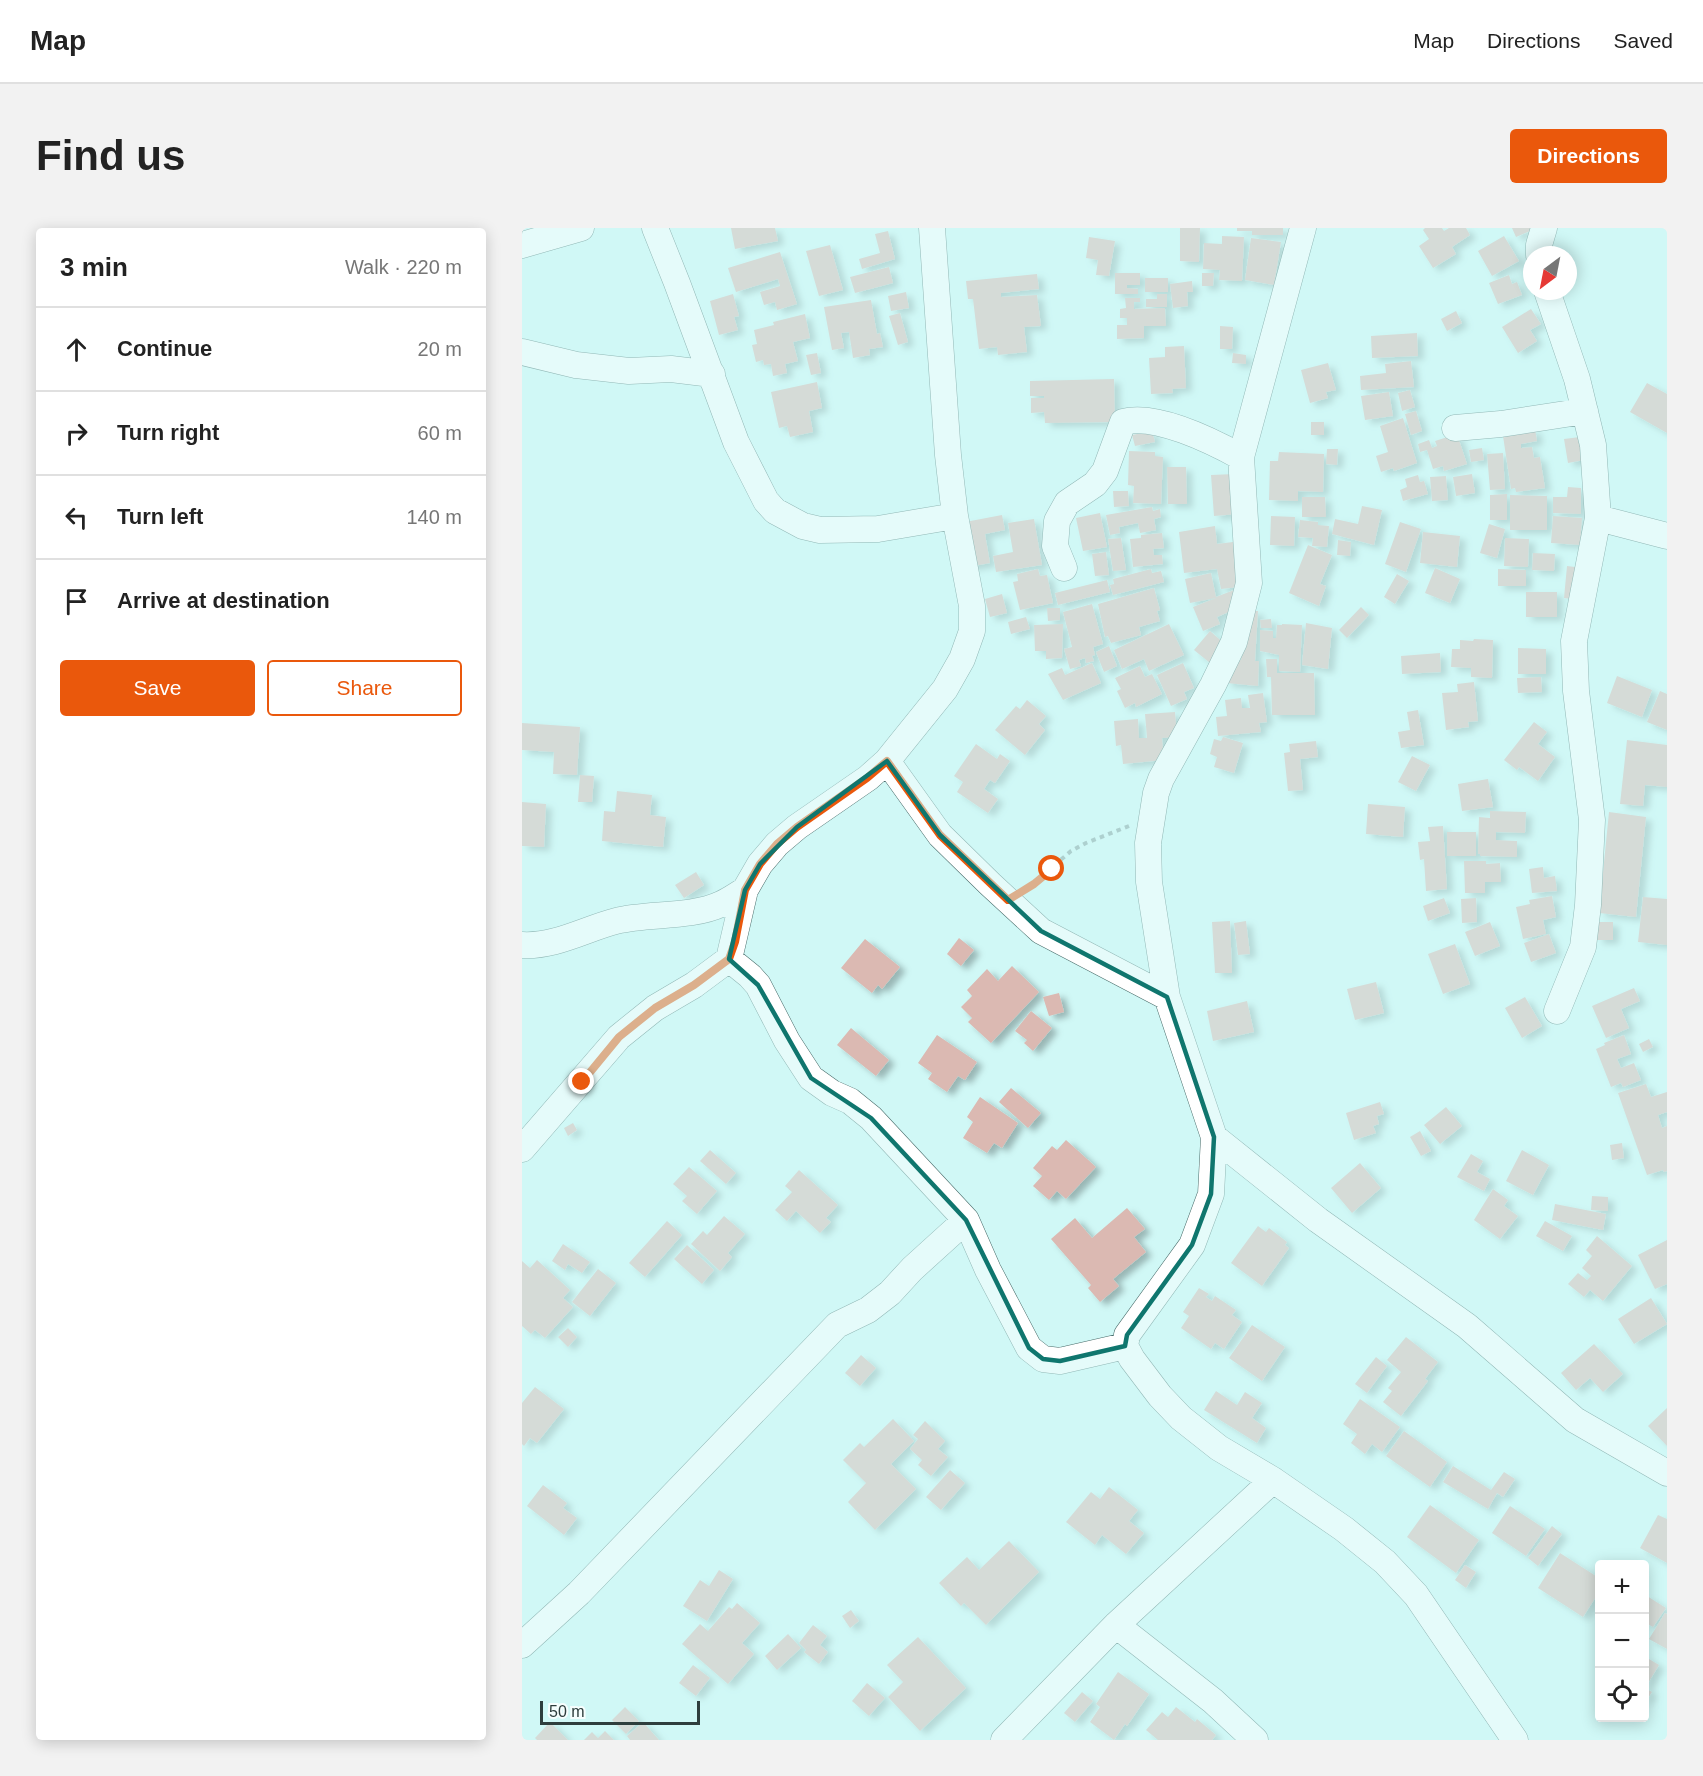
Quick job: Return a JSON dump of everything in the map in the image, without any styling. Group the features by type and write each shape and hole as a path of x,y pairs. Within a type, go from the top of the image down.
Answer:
{"street":[{"path":"522,245 580,228"},
{"path":"655,228 736,442 766,501 775,511 803,526 820,530 878,529 955,516"},
{"path":"522,1149 619,1037 655,1008 694,985 729,959 735,942 745,890 760,864 777,844 797,827 867,778 887,761 945,689 962,659 972,631 972,606 955,516 948,455 932,228"},
{"path":"1303,228 1241,458 1250,583 1234,642 1161,779 1156,793 1148,843 1149,882 1167,997 1214,1137 1211,1194 1192,1245 1127,1335 1125,1346 1160,1396 1181,1418 1219,1448 1273,1480 1344,1528 1385,1562 1416,1595 1515,1740"},
{"path":"1539,246 1544,228"},
{"path":"1550,300 1577,379 1593,445 1598,518 1574,640 1576,691 1592,820 1588,905 1583,947 1557,1011"},
{"path":"522,352 597,368 629,371 671,369 712,374"},
{"path":"1455,428 1501,424 1585,411"},
{"path":"1064,568 1055,546 1057,521 1067,503 1095,484 1105,471 1123,422 1144,419 1169,426 1216,443 1241,458"},
{"path":"1598,518 1667,536"},
{"path":"887,761 940,835 1041,931 1167,997"},
{"path":"522,945 532,946 570,937 617,921 683,913 720,905 745,890"},
{"path":"729,959 758,985 787,1041 811,1078 850,1101 871,1118 966,1220 988,1270 1029,1348 1043,1359 1060,1361 1125,1346"},
{"path":"1214,1137 1318,1220 1467,1326 1575,1420 1667,1473"},
{"path":"522,1646 579,1593 837,1324 868,1310 890,1293 912,1269 966,1220"},
{"path":"1004,1740 1116,1625 1273,1480"},
{"path":"1116,1625 1213,1701 1255,1740"}],"path":[{"path":"1008,900 1034,884 1071,851 1152,816"}],"highlighted area":[{"path":"887,761 940,835 1041,931 1167,997 1214,1137 1211,1194 1192,1245 1127,1335 1125,1346 1060,1361 1043,1359 1029,1348 966,1220 871,1118 811,1078 758,985 729,959 745,890 760,864 797,827"}],"building":[{"path":"731,228 775,228 778,241 735,249"},
{"path":"1180,228 1200,228 1199,262 1180,261"},
{"path":"1237,228 1283,228 1283,235 1252,235 1252,231 1237,231"},
{"path":"1442,228 1444,231 1449,228 1466,228 1470,235 1452,247 1456,254 1433,268 1419,246 1429,239 1423,230"},
{"path":"1512,228 1537,228 1516,237"},
{"path":"888,231 895,259 862,269 859,259 880,253 875,234"},
{"path":"1222,236 1244,237 1242,281 1219,280 1220,270 1203,269 1204,243 1222,244"},
{"path":"1504,236 1519,261 1492,276 1478,251"},
{"path":"1089,237 1115,241 1109,276 1096,275 1098,260 1086,258"},
{"path":"1251,238 1281,242 1274,285 1245,280"},
{"path":"830,245 843,290 819,296 806,251"},
{"path":"780,252 797,304 777,310 775,302 764,305 760,292 780,286 778,279 736,292 728,268"},
{"path":"889,267 893,283 855,293 850,277"},
{"path":"1115,273 1140,273 1140,285 1127,285 1127,288 1138,289 1138,294 1115,294"},
{"path":"1202,273 1214,273 1213,286 1202,286"},
{"path":"1037,274 1039,289 1001,293 1001,297 1037,295 1041,326 1024,327 1027,352 998,355 997,347 979,349 973,299 968,299 966,281"},
{"path":"1509,275 1512,284 1517,282 1522,295 1498,304 1489,283"},
{"path":"1145,278 1168,278 1168,292 1145,292"},
{"path":"1192,281 1193,292 1187,292 1188,306 1173,308 1170,284"},
{"path":"906,292 909,308 891,311 888,296"},
{"path":"733,294 739,316 734,317 738,330 719,335 710,301"},
{"path":"1157,294 1167,294 1167,307 1146,307 1146,299 1157,299"},
{"path":"1125,298 1140,298 1140,302 1134,302 1134,309 1165,308 1166,326 1144,326 1144,338 1117,339 1117,325 1127,325 1127,318 1120,318 1120,309 1126,308"},
{"path":"871,300 877,334 880,333 883,347 869,349 870,355 853,358 849,332 841,333 844,348 832,350 824,307"},
{"path":"1531,309 1541,324 1530,330 1537,341 1518,353 1502,327"},
{"path":"1456,311 1462,323 1447,331 1441,319"},
{"path":"900,313 908,342 898,345 889,316"},
{"path":"805,314 810,338 793,342 798,361 785,364 787,373 773,376 771,364 764,365 763,360 756,362 752,345 757,344 754,330 774,325 773,322"},
{"path":"1220,326 1233,327 1232,349 1220,349"},
{"path":"1417,333 1418,356 1372,358 1371,336"},
{"path":"1184,346 1186,388 1172,389 1173,393 1151,394 1149,358 1165,357 1165,347"},
{"path":"817,353 821,373 811,375 806,355"},
{"path":"1233,353 1246,355 1246,364 1232,363"},
{"path":"1411,361 1414,387 1361,390 1360,376 1386,373 1385,364"},
{"path":"1328,363 1336,390 1326,392 1328,398 1310,403 1301,370"},
{"path":"1114,379 1115,422 1045,423 1044,412 1031,413 1031,398 1044,398 1044,396 1030,396 1030,381"},
{"path":"817,382 822,408 809,411 813,432 790,437 787,426 779,428 771,392"},
{"path":"1647,383 1667,394 1667,433 1630,412"},
{"path":"1410,390 1415,407 1402,411 1398,393"},
{"path":"1389,392 1393,416 1365,420 1361,396"},
{"path":"1416,411 1422,431 1411,435 1405,414"},
{"path":"1403,418 1417,463 1394,471 1393,468 1381,472 1376,456 1388,452 1380,426"},
{"path":"1311,422 1324,422 1324,435 1311,435"},
{"path":"1535,429 1537,441 1521,444 1521,448 1532,447 1534,458 1540,457 1545,488 1516,492 1515,488 1511,489 1503,436"},
{"path":"1152,431 1155,442 1135,446 1132,435"},
{"path":"1457,434 1467,464 1444,471 1443,466 1433,469 1427,450 1420,452 1418,444 1429,440 1432,448 1437,446 1435,441"},
{"path":"1580,437 1584,460 1568,463 1564,439"},
{"path":"1482,448 1484,460 1471,462 1469,450"},
{"path":"1327,449 1338,449 1337,465 1326,464"},
{"path":"1129,451 1155,452 1155,456 1163,457 1161,504 1133,503 1134,486 1128,485"},
{"path":"1279,452 1324,454 1323,492 1298,491 1298,501 1269,500 1270,461 1278,461"},
{"path":"1503,453 1505,489 1490,490 1487,454"},
{"path":"1167,467 1186,467 1187,504 1168,504"},
{"path":"1235,474 1238,514 1214,516 1211,475"},
{"path":"1472,474 1475,493 1456,496 1453,477"},
{"path":"1418,475 1420,482 1424,481 1428,494 1403,501 1400,490 1407,487 1405,479"},
{"path":"1446,476 1448,500 1432,501 1430,477"},
{"path":"1568,487 1581,488 1581,514 1553,513 1553,497 1567,497"},
{"path":"1113,491 1128,491 1129,506 1114,507"},
{"path":"1507,494 1507,520 1490,520 1490,495"},
{"path":"1510,495 1547,496 1547,530 1510,530"},
{"path":"1302,497 1325,497 1326,517 1302,517"},
{"path":"1362,506 1382,510 1374,545 1332,534 1335,519 1358,524"},
{"path":"1152,507 1153,511 1160,509 1161,517 1154,519 1156,530 1140,533 1138,523 1119,527 1120,533 1110,535 1106,515"},
{"path":"1100,513 1107,547 1083,551 1076,518"},
{"path":"1002,515 1005,530 985,534 990,563 968,567 960,523"},
{"path":"1271,516 1295,517 1294,546 1270,545"},
{"path":"1553,516 1582,518 1580,545 1551,543"},
{"path":"1034,519 1042,565 996,572 993,556 1013,552 1008,523"},
{"path":"1300,520 1329,526 1327,547 1312,546 1313,538 1298,537"},
{"path":"1400,522 1421,529 1406,572 1385,564"},
{"path":"1489,524 1505,529 1497,558 1480,553"},
{"path":"1215,526 1217,544 1233,542 1239,587 1221,589 1217,569 1184,573 1179,532"},
{"path":"1423,532 1460,536 1457,567 1420,563"},
{"path":"1162,533 1164,548 1153,549 1154,555 1162,555 1163,564 1133,567 1130,539 1141,538 1141,535"},
{"path":"1121,538 1126,570 1113,571 1108,539"},
{"path":"1505,538 1529,539 1528,567 1504,566"},
{"path":"1338,540 1351,542 1350,556 1337,555"},
{"path":"1308,545 1332,555 1320,584 1326,586 1319,606 1289,593"},
{"path":"1106,552 1109,575 1095,576 1092,554"},
{"path":"1533,553 1555,554 1554,571 1532,570"},
{"path":"1567,566 1583,568 1580,600 1564,598"},
{"path":"1435,568 1460,579 1450,603 1425,593"},
{"path":"1038,569 1040,576 1047,575 1053,603 1020,610 1013,582 1018,581 1017,574"},
{"path":"1151,569 1152,573 1161,571 1164,582 1113,595 1110,585 1114,584 1113,579"},
{"path":"1498,569 1526,570 1526,586 1498,586"},
{"path":"1211,573 1216,597 1234,590 1241,607 1217,617 1220,624 1203,631 1193,607 1216,598 1190,603 1185,579"},
{"path":"1397,574 1409,581 1395,604 1384,597"},
{"path":"1107,580 1110,592 1058,605 1055,593"},
{"path":"1154,588 1160,610 1157,611 1160,621 1139,627 1141,635 1111,643 1108,636 1105,637 1098,604"},
{"path":"1526,592 1557,592 1557,617 1526,617"},
{"path":"1002,594 1007,613 990,617 985,599"},
{"path":"1092,604 1103,644 1093,647 1094,661 1086,663 1085,658 1079,660 1081,666 1070,669 1064,649 1072,647 1063,612"},
{"path":"1361,607 1369,615 1347,638 1339,630"},
{"path":"1047,608 1060,608 1060,620 1048,621"},
{"path":"1244,611 1258,611 1255,661 1259,661 1258,686 1226,683 1227,659 1241,660"},
{"path":"1026,617 1030,629 1011,634 1008,622"},
{"path":"1271,619 1272,628 1261,628 1260,620"},
{"path":"1306,623 1332,628 1328,669 1302,665"},
{"path":"1063,624 1062,658 1046,659 1046,651 1035,651 1034,625"},
{"path":"1169,624 1184,655 1149,671 1144,659 1122,669 1114,650"},
{"path":"1277,625 1302,625 1300,672 1279,671 1279,655 1260,651 1260,630 1273,631 1273,638 1276,638"},
{"path":"1210,631 1226,645 1215,667 1194,650"},
{"path":"1474,639 1493,640 1492,678 1471,677 1471,668 1451,667 1452,649 1460,649 1460,640 1473,641"},
{"path":"1109,646 1117,666 1104,672 1096,652"},
{"path":"1518,648 1546,649 1546,674 1518,674"},
{"path":"1440,653 1441,672 1402,674 1401,656"},
{"path":"1266,659 1277,659 1277,673 1314,673 1315,715 1272,715 1271,677 1267,677"},
{"path":"1092,663 1101,683 1063,700 1048,674 1062,668 1065,675"},
{"path":"1183,663 1194,688 1184,692 1187,699 1171,706 1157,675"},
{"path":"1140,666 1145,677 1152,674 1162,694 1136,707 1135,703 1125,708 1117,691 1121,689 1115,678"},
{"path":"1617,676 1652,690 1642,717 1607,703"},
{"path":"1541,677 1542,692 1518,693 1517,678"},
{"path":"1474,682 1478,721 1468,722 1469,727 1446,730 1442,693 1458,692 1457,684"},
{"path":"1660,691 1667,694 1667,730 1647,722"},
{"path":"1263,693 1267,722 1259,723 1261,732 1218,736 1216,717 1227,716 1225,700 1241,698 1242,708 1250,708 1248,695"},
{"path":"1027,700 1046,716 1039,724 1045,730 1025,755 995,730 1016,706 1020,709"},
{"path":"1418,710 1424,745 1401,748 1398,732 1410,730 1407,712"},
{"path":"1175,712 1177,737 1162,738 1164,760 1123,764 1121,745 1116,746 1114,721 1138,719 1139,738 1147,738 1145,714"},
{"path":"1534,722 1547,732 1538,744 1555,757 1538,781 1519,767 1517,770 1504,760"},
{"path":"522,723 580,727 577,775 553,774 554,752 522,750"},
{"path":"1223,737 1243,743 1234,773 1214,767 1217,757 1210,754 1214,739 1221,741"},
{"path":"1627,740 1667,745 1667,787 1645,785 1643,806 1620,804"},
{"path":"1316,741 1318,757 1300,759 1303,790 1288,791 1284,753 1290,752 1289,744"},
{"path":"976,744 997,759 1000,754 1010,761 995,783 990,780 984,789 998,799 988,813 957,792 963,782 954,776"},
{"path":"1412,756 1430,765 1416,791 1398,782"},
{"path":"580,775 594,776 592,802 578,802"},
{"path":"1488,779 1493,807 1462,811 1458,784"},
{"path":"617,791 652,795 650,815 666,817 663,847 602,841 604,811 615,812"},
{"path":"522,802 546,804 544,847 522,846"},
{"path":"1368,804 1405,807 1403,837 1366,834"},
{"path":"1490,811 1526,812 1525,833 1496,832 1496,840 1517,841 1517,857 1480,856 1478,854 1479,817 1490,818"},
{"path":"1609,812 1646,817 1636,917 1599,913"},
{"path":"1443,826 1447,889 1426,891 1424,859 1420,860 1418,842 1430,841 1428,827"},
{"path":"1447,832 1476,832 1476,856 1447,856"},
{"path":"1464,861 1500,863 1501,882 1485,882 1485,893 1465,893"},
{"path":"1543,867 1544,878 1555,876 1557,891 1532,893 1529,869"},
{"path":"696,872 704,885 684,898 675,885"},
{"path":"1552,896 1556,917 1543,920 1546,934 1523,939 1516,907 1530,904 1529,900"},
{"path":"1643,897 1667,899 1667,945 1638,942"},
{"path":"1444,898 1450,913 1428,921 1423,906"},
{"path":"1476,898 1477,922 1462,923 1461,899"},
{"path":"1230,921 1232,973 1215,973 1212,922"},
{"path":"1246,921 1250,954 1238,955 1234,923"},
{"path":"1490,922 1500,946 1475,956 1465,932"},
{"path":"1597,922 1613,922 1613,940 1597,940"},
{"path":"1549,934 1556,953 1531,962 1524,943"},
{"path":"959,938 974,950 961,966 947,954"},
{"path":"865,939 900,967 882,989 878,985 872,993 841,968"},
{"path":"1455,944 1470,984 1443,994 1428,954"},
{"path":"1012,966 1039,992 991,1043 968,1022 972,1018 961,1007 972,996 967,990 987,969 998,981"},
{"path":"1376,982 1384,1013 1355,1020 1347,989"},
{"path":"1634,988 1640,1001 1621,1009 1629,1028 1606,1038 1592,1006"},
{"path":"1059,993 1064,1012 1049,1016 1043,997"},
{"path":"1525,997 1542,1026 1522,1038 1505,1008"},
{"path":"1247,1001 1254,1032 1213,1041 1207,1011"},
{"path":"1031,1011 1052,1028 1033,1051 1024,1043 1027,1040 1015,1031"},
{"path":"851,1028 889,1060 876,1076 837,1045"},
{"path":"937,1035 977,1062 965,1080 958,1076 947,1092 928,1079 932,1073 918,1063"},
{"path":"1624,1035 1631,1054 1617,1059 1621,1068 1634,1063 1641,1080 1623,1087 1621,1083 1611,1087 1596,1049"},
{"path":"1649,1039 1653,1047 1643,1052 1639,1044"},
{"path":"1646,1084 1651,1097 1667,1092 1667,1112 1658,1115 1662,1128 1667,1126 1667,1171 1647,1175 1618,1093"},
{"path":"1011,1088 1041,1113 1028,1128 999,1102"},
{"path":"980,1097 1018,1123 1002,1148 994,1143 987,1153 963,1138 973,1122 967,1117"},
{"path":"1380,1102 1384,1114 1377,1116 1379,1124 1373,1126 1376,1133 1354,1140 1346,1113"},
{"path":"1446,1107 1462,1126 1440,1144 1424,1125"},
{"path":"573,1123 577,1130 568,1136 564,1128"},
{"path":"1420,1131 1431,1151 1421,1156 1410,1137"},
{"path":"1066,1140 1096,1167 1066,1199 1057,1191 1049,1200 1033,1186 1042,1176 1033,1168 1052,1146 1057,1150"},
{"path":"1622,1143 1624,1158 1612,1160 1610,1145"},
{"path":"710,1150 736,1173 726,1184 700,1161"},
{"path":"1522,1150 1549,1165 1533,1195 1506,1181"},
{"path":"1471,1154 1483,1161 1477,1172 1490,1179 1484,1191 1457,1177"},
{"path":"1360,1163 1381,1188 1352,1213 1331,1188"},
{"path":"689,1167 717,1191 697,1214 682,1201 687,1196 673,1184"},
{"path":"799,1170 838,1205 826,1218 831,1222 820,1233 796,1211 787,1221 775,1210 792,1192 785,1186"},
{"path":"1493,1189 1508,1200 1504,1206 1518,1216 1500,1239 1474,1220"},
{"path":"1592,1196 1608,1197 1608,1211 1591,1210"},
{"path":"1555,1204 1606,1214 1603,1230 1552,1220"},
{"path":"1127,1208 1145,1229 1134,1237 1146,1252 1113,1279 1119,1286 1100,1302 1088,1288 1091,1285 1051,1239 1075,1218 1092,1238"},
{"path":"724,1216 745,1234 728,1253 732,1257 720,1271 691,1244 703,1231 707,1235"},
{"path":"667,1221 682,1235 645,1277 629,1263"},
{"path":"1545,1221 1572,1236 1563,1251 1536,1236"},
{"path":"1258,1226 1266,1232 1269,1228 1287,1242 1285,1245 1289,1248 1262,1286 1231,1263"},
{"path":"1597,1236 1632,1266 1603,1301 1590,1290 1584,1297 1568,1284 1578,1273 1587,1280 1591,1276 1582,1268 1592,1256 1586,1250"},
{"path":"1667,1240 1667,1284 1655,1289 1638,1255"},
{"path":"563,1244 590,1262 582,1273 568,1264 565,1270 552,1261"},
{"path":"687,1245 714,1270 702,1284 674,1259"},
{"path":"537,1260 570,1290 563,1298 573,1307 545,1338 535,1330 531,1334 522,1326 522,1261 530,1268"},
{"path":"598,1269 616,1283 590,1316 572,1302"},
{"path":"1199,1288 1209,1294 1206,1297 1212,1301 1215,1296 1236,1310 1232,1315 1242,1322 1224,1349 1215,1343 1211,1349 1181,1328 1189,1316 1183,1312"},
{"path":"1651,1298 1667,1324 1634,1344 1618,1319"},
{"path":"1252,1325 1285,1347 1262,1381 1229,1358"},
{"path":"568,1328 577,1337 568,1347 558,1337"},
{"path":"1406,1337 1438,1362 1425,1379 1428,1381 1401,1416 1383,1402 1392,1391 1388,1388 1401,1372 1387,1360"},
{"path":"1594,1344 1623,1374 1603,1392 1590,1378 1576,1390 1561,1373"},
{"path":"861,1355 876,1368 860,1386 845,1373"},
{"path":"1376,1357 1387,1366 1367,1393 1355,1384"},
{"path":"535,1387 564,1409 537,1443 530,1438 524,1446 522,1444 522,1403"},
{"path":"1216,1391 1237,1405 1245,1392 1262,1403 1252,1418 1266,1428 1257,1443 1204,1410"},
{"path":"1360,1399 1400,1427 1382,1452 1372,1444 1365,1454 1351,1443 1357,1434 1343,1424"},
{"path":"1667,1408 1667,1446 1648,1426"},
{"path":"893,1419 914,1441 891,1464 916,1489 875,1530 848,1502 866,1483 843,1460 860,1443 864,1447"},
{"path":"925,1421 945,1441 938,1449 948,1457 931,1476 918,1465 922,1460 910,1449 918,1439 913,1435"},
{"path":"1404,1431 1447,1462 1430,1487 1386,1456"},
{"path":"1453,1466 1491,1490 1504,1472 1515,1479 1503,1497 1497,1493 1488,1509 1443,1482"},
{"path":"950,1470 965,1483 941,1510 926,1497"},
{"path":"543,1485 567,1503 563,1508 577,1518 564,1535 527,1506"},
{"path":"1109,1487 1138,1510 1129,1521 1144,1533 1126,1554 1102,1535 1095,1545 1066,1522 1091,1492 1100,1499"},
{"path":"1430,1505 1479,1540 1456,1573 1407,1537"},
{"path":"1510,1506 1545,1529 1526,1556 1492,1533"},
{"path":"1658,1515 1667,1519 1667,1563 1640,1548"},
{"path":"1552,1526 1562,1534 1538,1566 1528,1558"},
{"path":"1009,1541 1039,1572 986,1625 964,1603 961,1606 939,1583 967,1557 979,1570"},
{"path":"1560,1553 1595,1575 1595,1598 1583,1617 1538,1588"},
{"path":"1465,1565 1476,1572 1466,1588 1455,1580"},
{"path":"719,1570 733,1579 707,1621 683,1606 700,1580 709,1586"},
{"path":"1649,1597 1666,1608 1653,1627 1649,1625"},
{"path":"737,1603 760,1623 742,1643 754,1654 728,1684 682,1644 700,1624 708,1631 729,1607 732,1609"},
{"path":"851,1610 859,1621 850,1628 842,1616"},
{"path":"1665,1613 1667,1614 1667,1649 1649,1639"},
{"path":"813,1625 827,1636 820,1645 828,1652 819,1664 804,1652 806,1650 799,1643"},
{"path":"788,1634 801,1648 777,1670 765,1656"},
{"path":"918,1637 966,1688 920,1731 888,1697 903,1682 887,1665"},
{"path":"1649,1659 1659,1665 1649,1681"},
{"path":"693,1665 710,1678 696,1696 679,1683"},
{"path":"1118,1672 1149,1694 1127,1726 1125,1724 1114,1740 1090,1722 1100,1707 1096,1704"},
{"path":"867,1683 885,1698 869,1716 852,1701"},
{"path":"1082,1692 1093,1701 1075,1722 1064,1713"},
{"path":"625,1707 639,1721 626,1734 612,1720"},
{"path":"1176,1707 1195,1722 1197,1719 1216,1735 1212,1740 1158,1740 1146,1730 1162,1712 1168,1717"},
{"path":"550,1722 568,1740 537,1740 535,1738"},
{"path":"643,1722 659,1740 630,1740 627,1736"},
{"path":"605,1731 614,1740 584,1740 592,1732 598,1738"}],"route":[{"path":"582,1082 619,1037 655,1008 694,985 729,959 732,955 745,890 760,864 777,844 887,761 940,835 1008,900 1034,884 1052,869"}]}
